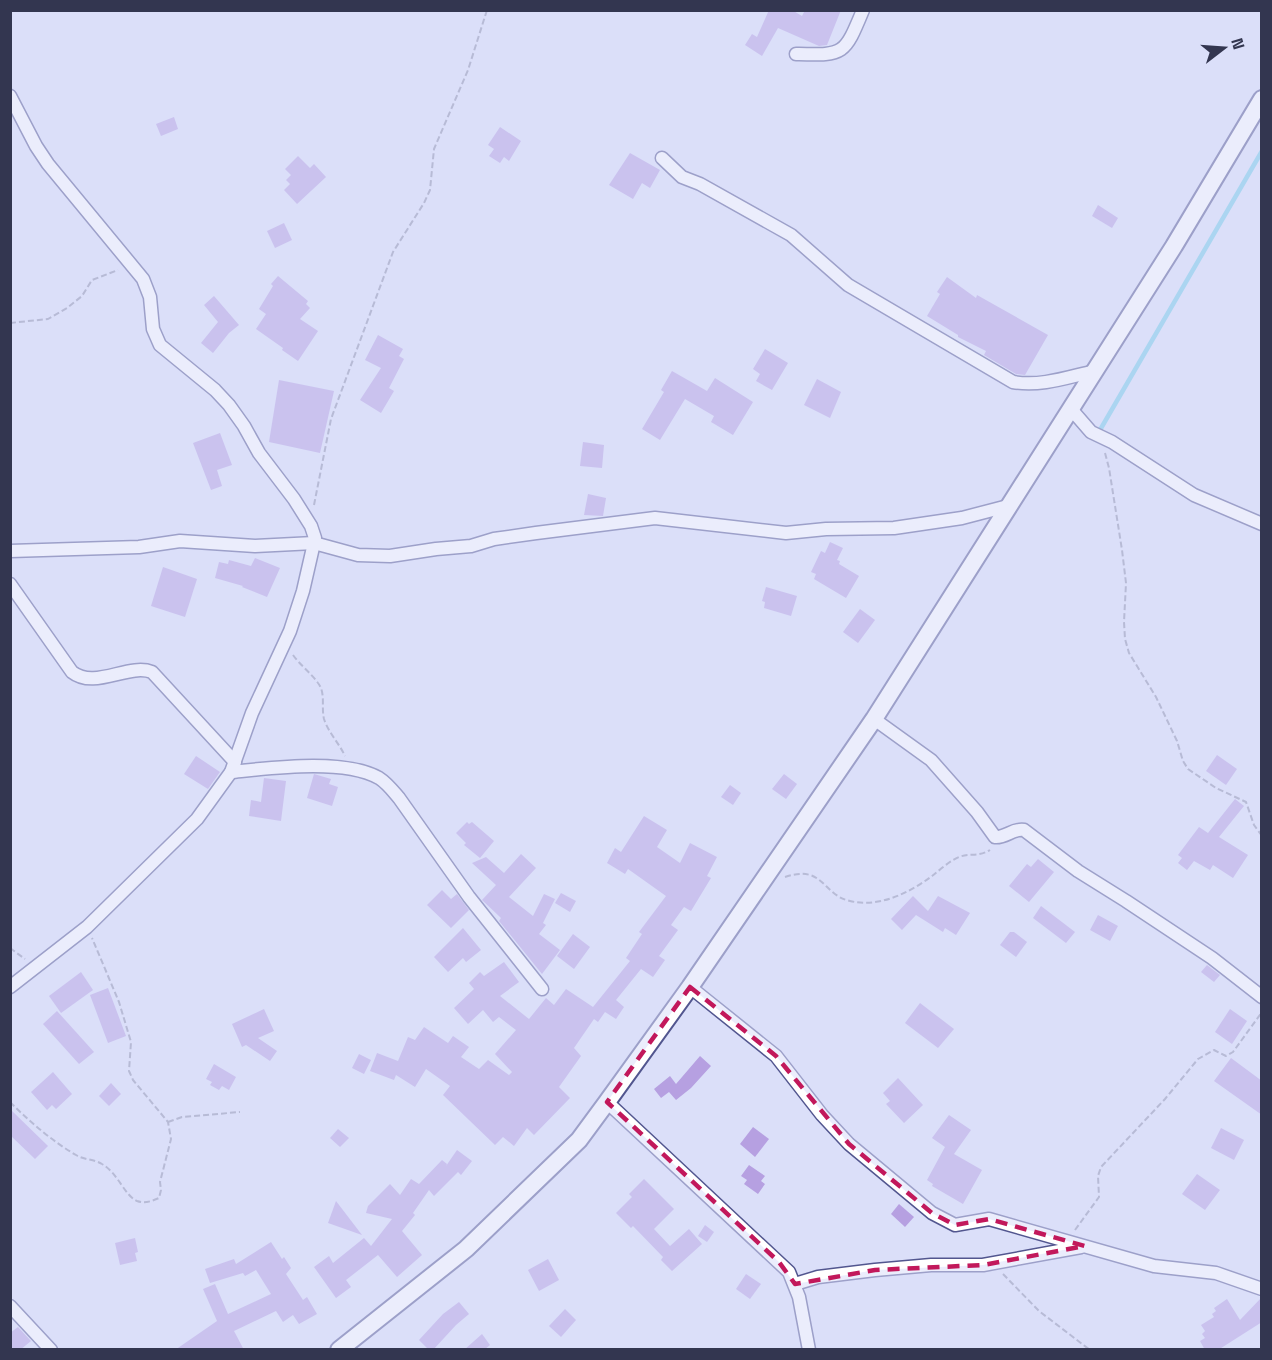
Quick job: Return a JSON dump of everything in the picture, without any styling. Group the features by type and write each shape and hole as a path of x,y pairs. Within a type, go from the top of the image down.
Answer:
{"main road":[{"path":"339,1350 466,1249 579,1140 690,987 874,719 1174,246 1262,99"}],"street":[{"path":"796,54 836,53 844,48 863,10"},
{"path":"10,96 48,164 143,279 150,297 153,329 160,345 215,390 229,405 259,453 294,499 311,526 315,538 303,591 290,631 252,713 233,767 197,819 87,927 10,987"},
{"path":"662,158 682,177 700,184 791,235 848,285 1013,382 1028,385 1095,370"},
{"path":"1071,409 1091,432 1194,495 1262,525"},
{"path":"10,551 139,547 180,541 255,546 314,543 358,555 390,556 471,546 494,539 655,518 786,533 826,528 894,528 962,518 1008,506"},
{"path":"10,584 72,672 79,677 91,679 149,671 159,679 233,767"},
{"path":"874,719 931,760 977,812 993,835 999,838 1017,830 1024,830 1078,871 1212,958 1262,997"},
{"path":"233,767 293,766 349,770 377,777 388,785 469,897 542,989"},
{"path":"690,987 776,1056 849,1144 932,1213 945,1221 955,1225 989,1219 1154,1266 1216,1273 1262,1289"},
{"path":"607,1102 789,1272 802,1308 809,1350"},
{"path":"795,1284 818,1277 874,1270 931,1265 992,1264 1085,1246"},
{"path":"10,1306 51,1350"}],"path":[{"path":"311,526 331,419 393,252 430,190 434,149 468,70 487,10"},
{"path":"10,322 48,319 82,296 92,280 131,263"},
{"path":"1099,436 1109,468 1122,550 1126,583 1125,639 1129,653 1156,697 1188,769 1216,788 1246,802 1254,825 1261,836"},
{"path":"283,644 322,690 323,717 327,728 342,748 349,770"},
{"path":"760,885 791,875 811,874 847,901 879,902 918,886 957,858 978,856 987,852 1005,836"},
{"path":"10,1102 28,1120 78,1156 102,1164 118,1177 130,1196 139,1202 151,1202 159,1198 160,1182 171,1138 168,1122 133,1080 129,1071 131,1042 119,1002 87,927"},
{"path":"10,948 37,966"},
{"path":"1066,1241 1099,1197 1098,1176 1101,1167 1165,1099 1198,1059 1214,1050 1226,1056 1233,1052 1262,1012"},
{"path":"168,1122 205,1114 240,1112"},
{"path":"992,1264 1039,1311 1090,1350"}],"highlighted area":[{"path":"690,987 776,1056 849,1144 932,1213 955,1225 989,1219 1085,1246 983,1265 875,1270 795,1284 779,1262 607,1102"}],"building":[{"path":"769,10 792,10 802,16 805,10 841,10 827,45 819,46 778,28 762,56 745,45 752,34 757,37"},
{"path":"174,117 178,129 161,136 156,124"},
{"path":"500,127 521,141 509,161 504,157 500,163 489,156 494,149 488,145"},
{"path":"630,153 660,170 650,188 642,183 633,199 609,185"},
{"path":"298,156 310,168 314,164 326,177 297,204 284,190 290,184 286,180 291,175 285,169"},
{"path":"1098,205 1118,218 1112,228 1092,216"},
{"path":"284,223 292,240 275,248 267,231"},
{"path":"278,276 308,301 306,304 310,308 300,319 318,331 298,361 256,329 266,314 259,309 273,286 271,284"},
{"path":"947,277 976,298 977,295 1048,335 1025,375 1016,374 984,355 986,351 958,337 927,316 940,294 937,292"},
{"path":"214,296 239,325 229,333 213,353 201,343 218,322 204,305"},
{"path":"378,335 403,349 399,356 404,359 389,388 394,391 381,413 360,400 381,368 365,360"},
{"path":"765,349 788,363 772,390 756,381 760,374 753,369"},
{"path":"672,371 707,391 715,378 753,402 733,435 711,422 714,416 685,399 660,440 642,429 664,392 661,390"},
{"path":"817,379 841,392 830,418 804,405"},
{"path":"279,380 334,391 320,453 269,442"},
{"path":"220,433 232,465 217,470 222,486 211,490 193,443"},
{"path":"583,442 604,445 602,468 580,466"},
{"path":"588,494 606,498 603,516 584,515"},
{"path":"830,542 843,548 837,560 840,561 839,564 859,576 846,598 814,579 816,574 811,572 821,551 825,553"},
{"path":"255,558 280,568 267,597 243,586 215,578 219,562 228,564 229,560 251,566"},
{"path":"163,567 197,579 185,617 151,606"},
{"path":"766,587 797,596 791,616 764,608 765,602 762,601"},
{"path":"860,609 875,620 858,643 843,632"},
{"path":"1217,755 1237,769 1226,785 1206,771"},
{"path":"196,756 220,772 208,789 184,774"},
{"path":"314,774 331,779 329,784 338,787 332,806 307,798"},
{"path":"784,774 797,784 786,799 772,789"},
{"path":"264,778 286,781 281,821 249,816 251,800 261,802"},
{"path":"730,785 741,793 733,805 721,797"},
{"path":"1235,799 1244,806 1219,837 1248,855 1233,878 1213,865 1210,870 1194,861 1187,870 1178,863 1182,858 1178,855 1199,827 1208,833"},
{"path":"644,816 667,830 657,847 680,863 690,843 717,857 707,876 711,878 691,911 684,907 671,925 678,930 659,956 665,960 653,977 641,969 616,1000 624,1007 616,1019 605,1012 598,1022 594,1019 574,1048 581,1056 559,1087 570,1098 534,1135 527,1128 514,1146 503,1137 495,1145 443,1095 450,1086 426,1069 415,1087 396,1075 394,1080 370,1071 377,1053 398,1061 408,1037 415,1040 424,1027 448,1043 453,1036 469,1047 461,1057 479,1069 488,1060 509,1075 512,1072 495,1054 516,1030 499,1017 493,1022 483,1010 468,1024 454,1008 474,989 469,983 480,972 484,976 504,962 519,982 500,996 529,1019 546,998 554,1005 566,989 593,1007 630,961 626,958 642,934 639,932 666,896 628,869 625,874 607,863 615,848 621,852"},
{"path":"467,822 469,824 472,822 494,841 480,858 464,845 466,843 456,833"},
{"path":"521,854 536,868 509,897 533,916 544,894 555,899 543,923 546,925 539,934 560,950 542,974 499,921 501,918 482,900 496,885 472,863 486,857 504,873"},
{"path":"1038,859 1054,872 1029,902 1009,886 1027,864 1031,867"},
{"path":"442,890 451,899 457,894 469,910 451,928 427,905"},
{"path":"561,893 576,901 570,912 555,903"},
{"path":"913,896 928,911 938,896 970,913 956,935 945,928 943,932 916,915 902,930 891,919"},
{"path":"1041,906 1075,932 1066,943 1033,918"},
{"path":"1098,915 1118,926 1110,941 1090,930"},
{"path":"463,928 481,950 466,962 463,958 448,972 434,957"},
{"path":"1010,932 1014,932 1027,942 1016,957 1000,945"},
{"path":"573,934 590,947 574,969 557,956"},
{"path":"1207,965 1220,975 1214,982 1201,972"},
{"path":"81,972 93,990 61,1013 49,996"},
{"path":"108,988 126,1036 108,1043 90,995"},
{"path":"920,1003 954,1029 938,1048 905,1023"},
{"path":"264,1009 274,1031 258,1038 277,1051 270,1061 246,1045 242,1047 232,1024"},
{"path":"1230,1009 1247,1021 1232,1044 1215,1032"},
{"path":"57,1011 94,1052 79,1064 43,1024"},
{"path":"359,1054 371,1060 364,1074 352,1068"},
{"path":"700,1056 711,1066 691,1088 676,1100 669,1092 661,1098 654,1089 670,1076 676,1084"},
{"path":"1231,1058 1262,1081 1262,1115 1214,1081"},
{"path":"214,1064 236,1077 229,1090 222,1086 219,1090 210,1085 212,1082 206,1079"},
{"path":"53,1072 72,1094 56,1109 52,1105 47,1110 31,1092"},
{"path":"898,1078 923,1105 904,1123 886,1104 890,1101 883,1093"},
{"path":"111,1083 121,1094 109,1106 99,1096"},
{"path":"10,1109 48,1146 35,1159 10,1135"},
{"path":"949,1115 971,1130 954,1154 982,1170 963,1204 932,1186 933,1184 927,1180 945,1147 932,1138"},
{"path":"753,1127 769,1139 755,1157 740,1144"},
{"path":"1221,1128 1244,1140 1234,1160 1211,1148"},
{"path":"338,1129 349,1138 340,1147 330,1138"},
{"path":"457,1150 472,1161 461,1175 458,1172 434,1196 429,1190 413,1213 415,1215 402,1231 422,1255 397,1277 378,1255 346,1280 351,1287 336,1298 314,1267 329,1256 333,1263 364,1238 371,1246 392,1219 366,1213 368,1206 390,1184 400,1195 411,1179 419,1184 442,1160 447,1164 446,1166"},
{"path":"749,1165 765,1176 761,1181 765,1184 758,1194 744,1184 747,1180 741,1176"},
{"path":"1197,1174 1220,1190 1205,1210 1182,1194"},
{"path":"644,1179 674,1209 654,1229 670,1246 689,1229 702,1244 672,1271 661,1260 663,1257 633,1226 631,1228 616,1213 632,1197 629,1194"},
{"path":"336,1201 362,1235 328,1223"},
{"path":"899,1204 914,1217 905,1227 891,1214"},
{"path":"705,1225 714,1232 707,1242 698,1236"},
{"path":"135,1238 137,1261 120,1265 115,1243"},
{"path":"271,1242 291,1268 286,1274 303,1300 307,1297 317,1314 299,1324 293,1315 283,1322 276,1311 234,1331 244,1350 175,1350 217,1321 203,1289 215,1284 228,1314 271,1294 256,1270 245,1276 243,1273 210,1283 205,1269 234,1259 236,1264"},
{"path":"548,1259 559,1280 539,1291 528,1270"},
{"path":"746,1274 761,1284 750,1299 736,1289"},
{"path":"1262,1297 1262,1322 1218,1350 1205,1350 1200,1341 1205,1338 1202,1334 1205,1331 1201,1325 1214,1317 1212,1314 1216,1311 1214,1308 1227,1299 1240,1320"},
{"path":"459,1302 469,1314 433,1350 429,1350 419,1340 443,1314"},
{"path":"565,1309 576,1320 561,1337 549,1326"},
{"path":"18,1327 31,1341 20,1350 10,1350 10,1333"},
{"path":"482,1334 490,1345 484,1350 464,1350"}],"waterway":[{"path":"1100,430 1262,151"}]}
